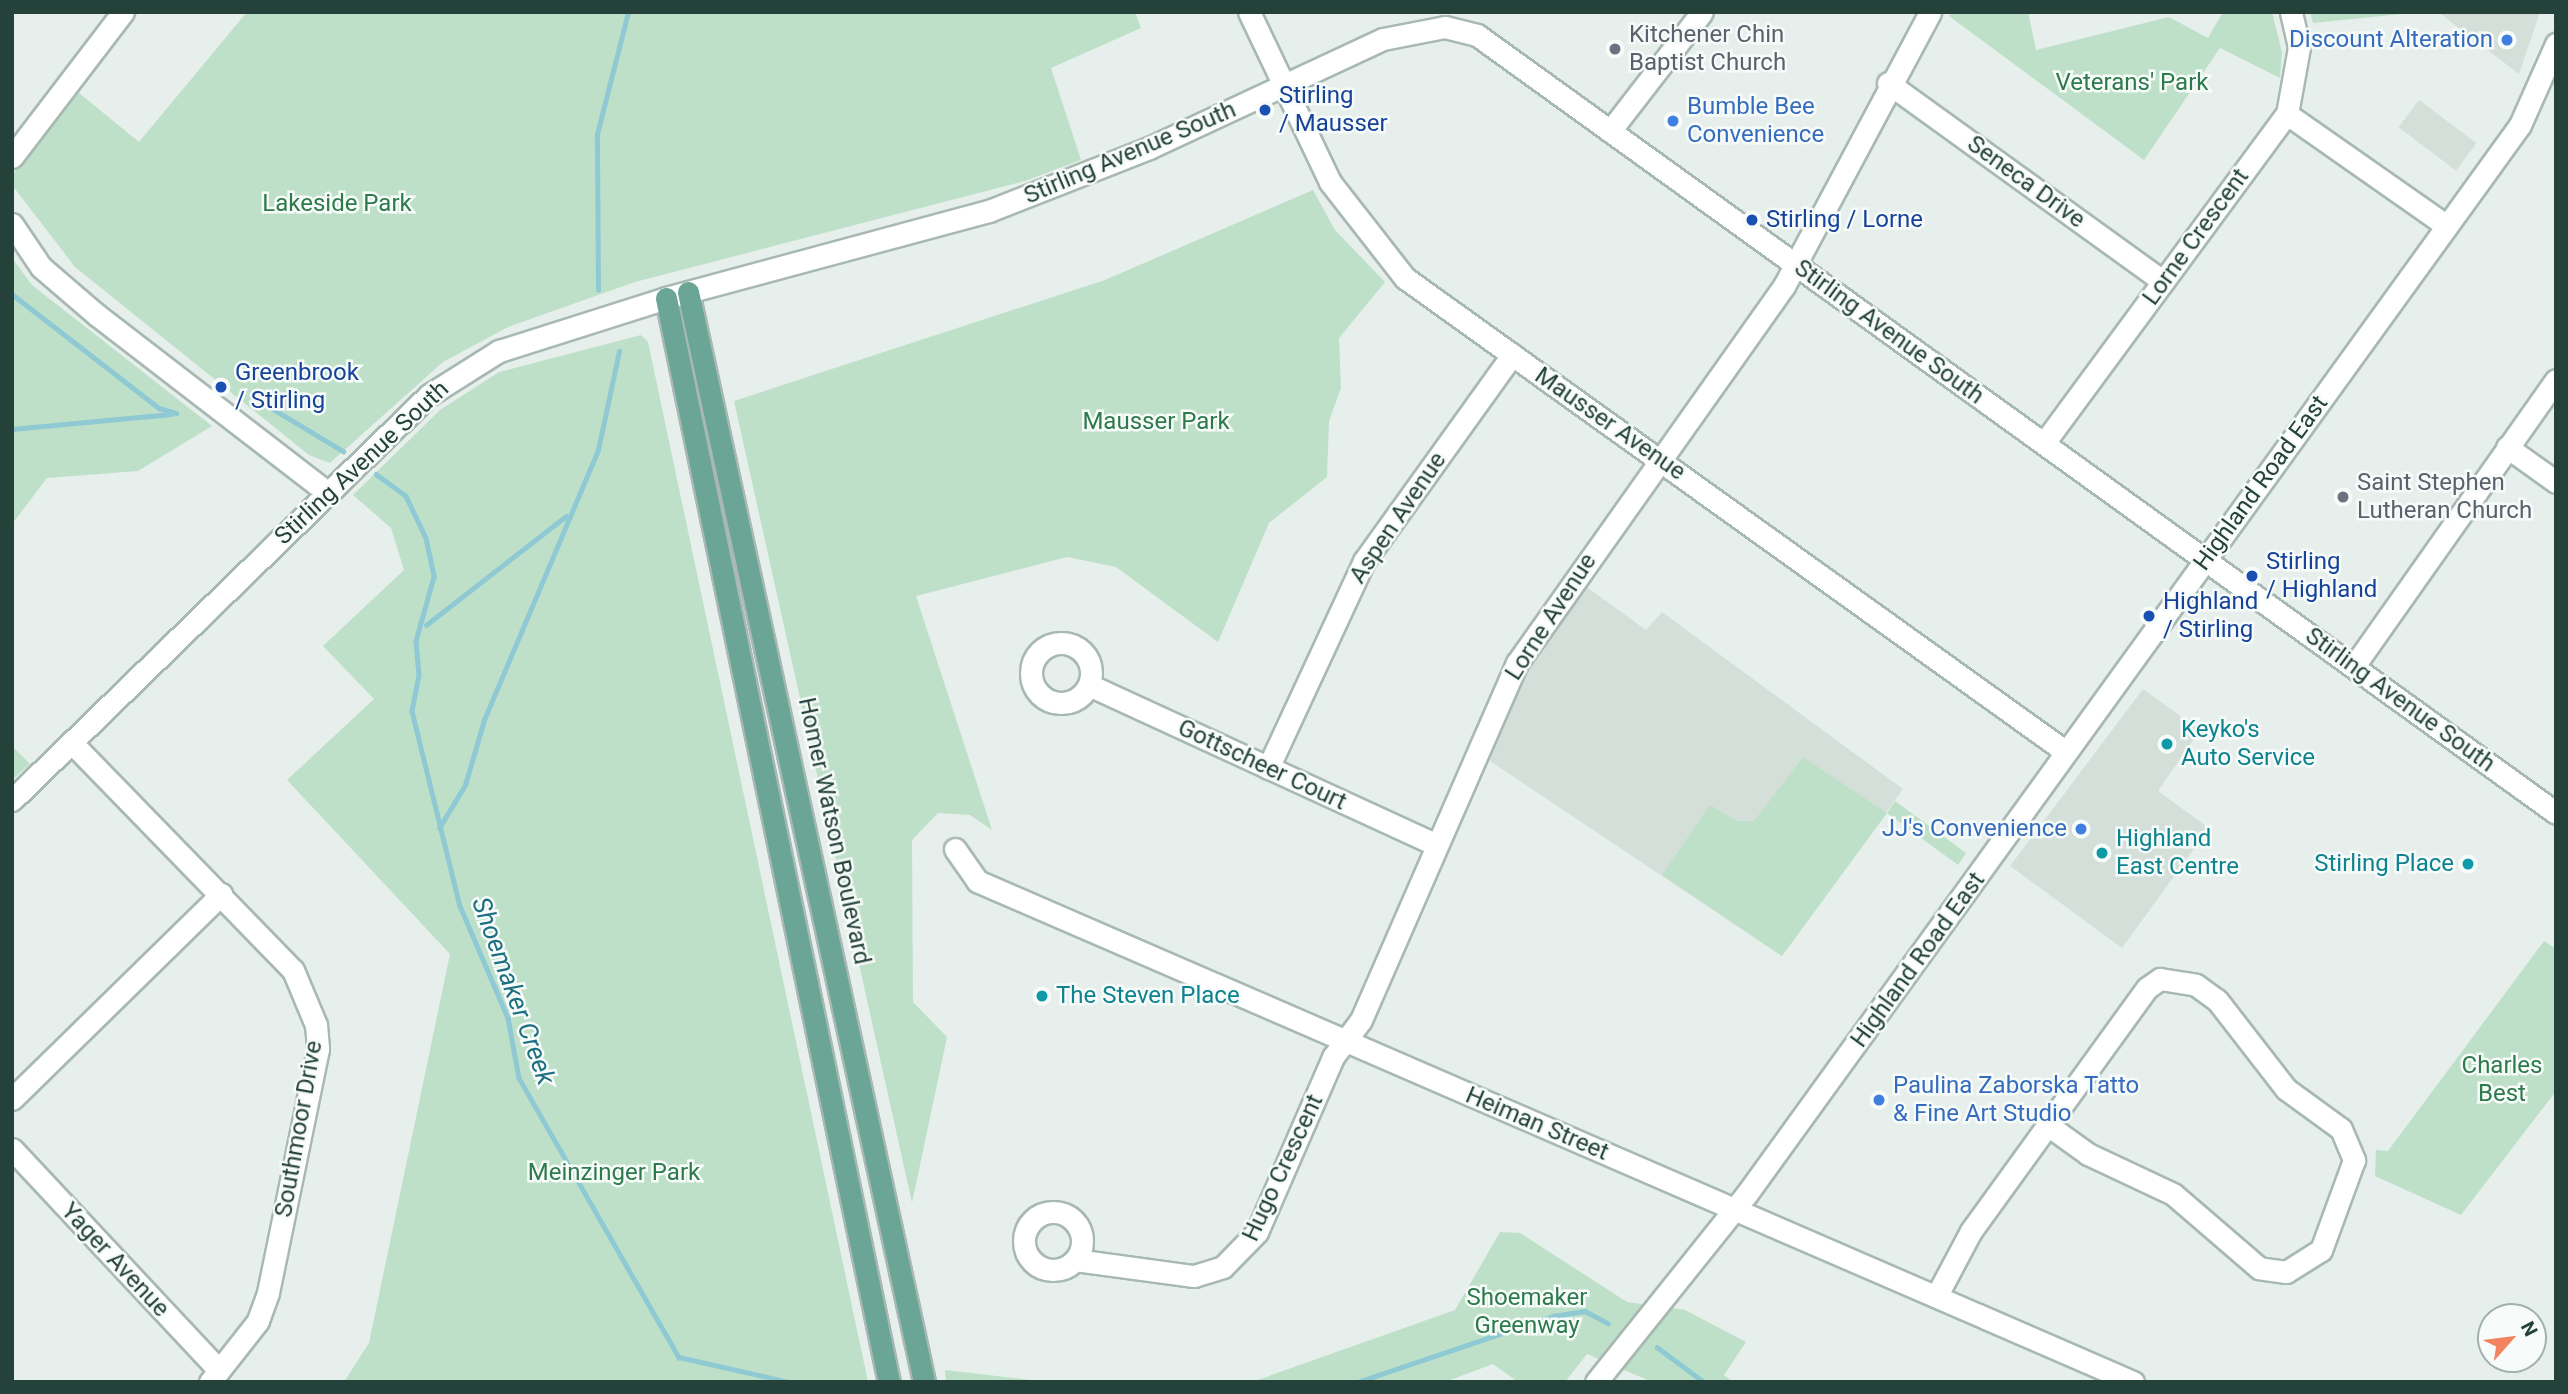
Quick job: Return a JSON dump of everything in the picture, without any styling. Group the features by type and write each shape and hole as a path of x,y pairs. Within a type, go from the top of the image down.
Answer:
{"main road":[{"name":"Homer Watson Boulevard","path":"688,292 924,1382"},
{"path":"666,298 889,1382"}],"street":[{"path":"12,157 123,12"},
{"name":"Mausser Avenue","path":"1249,12 1287,84 1330,182 1372,243 1405,278 2066,752"},
{"path":"1609,131 1702,12"},
{"path":"1797,265 1888,83 1930,12"},
{"name":"Lorne Crescent","path":"2044,443 2287,114 2299,47 2291,12"},
{"name":"Stirling Avenue South","path":"12,800 429,395 475,364 547,333 666,298 989,212 1287,84 1420,21 1477,35 2556,813"},
{"name":"Highland Road East","path":"1596,1382 1736,1209 2520,125 2556,44"},
{"name":"Seneca Drive","path":"1888,83 2163,281"},
{"path":"2287,114 2447,226"},
{"path":"12,224 41,267 97,315 328,493"},
{"name":"Lorne Avenue","path":"1346,1040 1361,1020 1435,844 1517,663 1797,265"},
{"name":"Aspen Avenue","path":"1268,768 1364,561 1512,355"},
{"path":"2354,666 2556,380"},
{"path":"2507,447 2556,482"},
{"name":"Gottscheer Court","path":"1089,685 1435,844"},
{"name":"Southmoor Drive","path":"71,742 293,970 311,1002 318,1049 268,1293 258,1321 215,1376"},
{"name":"Heiman Street","path":"955,849 977,881 2133,1382"},
{"path":"12,1099 221,894"},
{"path":"1937,1296 1971,1231 2147,988 2174,979 2217,1000 2286,1089 2341,1129 2354,1160 2321,1250 2286,1272 2259,1268 2173,1194 2088,1154 2049,1126"},
{"name":"Hugo Crescent","path":"1075,1260 1194,1276 1243,1252 1346,1040"},
{"name":"Yager Avenue","path":"12,1149 215,1376"}],"shaded area":[{"path":"2438,12 2540,12 2519,74"},
{"path":"2419,100 2477,143 2456,170 2399,127"},
{"path":"1584,585 1646,630 1662,612 1903,789 1782,956 1484,757 1520,674"},
{"path":"2143,689 2200,730 2158,791 2209,828 2122,948 2010,866"}],"green space":[{"name":"Lakeside Park","path":"247,12 1135,12 1141,28 1051,68 1081,160 1025,181 635,282 508,327 443,362 330,463 309,455 75,267 12,185 12,176 73,88 139,142"},
{"name":"Veterans' Park","path":"1953,12 2028,12 2036,50 2169,17 2208,38 2223,12 2272,12 2282,52 2280,78 2220,48 2144,160 1949,16"},
{"path":"2310,12 2421,12 2313,23"},
{"name":"Mausser Park","path":"1313,190 1335,230 1385,282 1339,338 1341,388 1329,421 1327,477 1269,523 1218,642 1116,567 1067,557 916,596 992,830 970,815 938,813 912,840 913,1002 947,1037 912,1203 734,401 1105,280"},
{"path":"12,258 32,285 212,426 138,471 47,478 12,524"},
{"name":"Meinzinger Park","path":"641,335 648,342 868,1382 344,1382 369,1343 450,954 287,780 374,699 323,646 404,570 391,528 353,495 440,410 499,372"},
{"path":"12,746 30,764 12,780"},
{"path":"1803,757 1887,813 1782,956 1662,875 1710,805 1737,821 1754,821"},
{"path":"1895,801 1966,853 1958,865 1887,813"},
{"name":"Charles Best","path":"2544,941 2556,949 2556,1091 2461,1215 2375,1176 2376,1150 2388,1151"},
{"name":"Shoemaker Greenway","path":"1500,1232 1520,1233 1627,1302 1685,1310 1746,1342 1724,1375 1733,1382 1652,1382 1587,1354 1565,1382 1518,1382 1493,1364 1445,1382 1252,1382 1455,1310"},
{"path":"945,1370 1047,1382 946,1382"}],"waterway":[{"path":"598,290 597,134 628,12"},
{"path":"12,294 159,408 176,413"},
{"path":"439,828 465,785 484,720 598,450 619,351"},
{"name":"Shoemaker Creek","path":"273,409 343,451"},
{"name":"Shoemaker Creek","path":"12,429 171,414"},
{"name":"Shoemaker Creek","path":"376,474 406,496 426,538 434,577 416,641 419,675 412,711 460,906 508,1018 519,1078 679,1357 789,1382"},
{"path":"426,625 566,516"},
{"name":"Shoemaker Creek","path":"1358,1382 1553,1316 1585,1311 1608,1323"},
{"name":"Shoemaker Creek","path":"1657,1347 1704,1382"}],"place":[{"name":"Discount Alteration","path":"2507,40"},
{"name":"Kitchener Chin Baptist Church","path":"1615,49"},
{"name":"Stirling / Mausser","path":"1265,110"},
{"name":"Bumble Bee Convenience","path":"1673,121"},
{"name":"Stirling / Lorne","path":"1752,220"},
{"name":"Greenbrook / Stirling","path":"221,387"},
{"name":"Saint Stephen Lutheran Church","path":"2343,497"},
{"name":"Stirling / Highland","path":"2252,576"},
{"name":"Highland / Stirling","path":"2149,616"},
{"name":"Keyko's Auto Service","path":"2167,744"},
{"name":"JJ's Convenience","path":"2081,829"},
{"name":"Highland East Centre","path":"2102,853"},
{"name":"Stirling Place","path":"2468,864"},
{"name":"The Steven Place","path":"1042,996"},
{"name":"Paulina Zaborska Tatto & Fine Art Studio","path":"1879,1100"}]}
